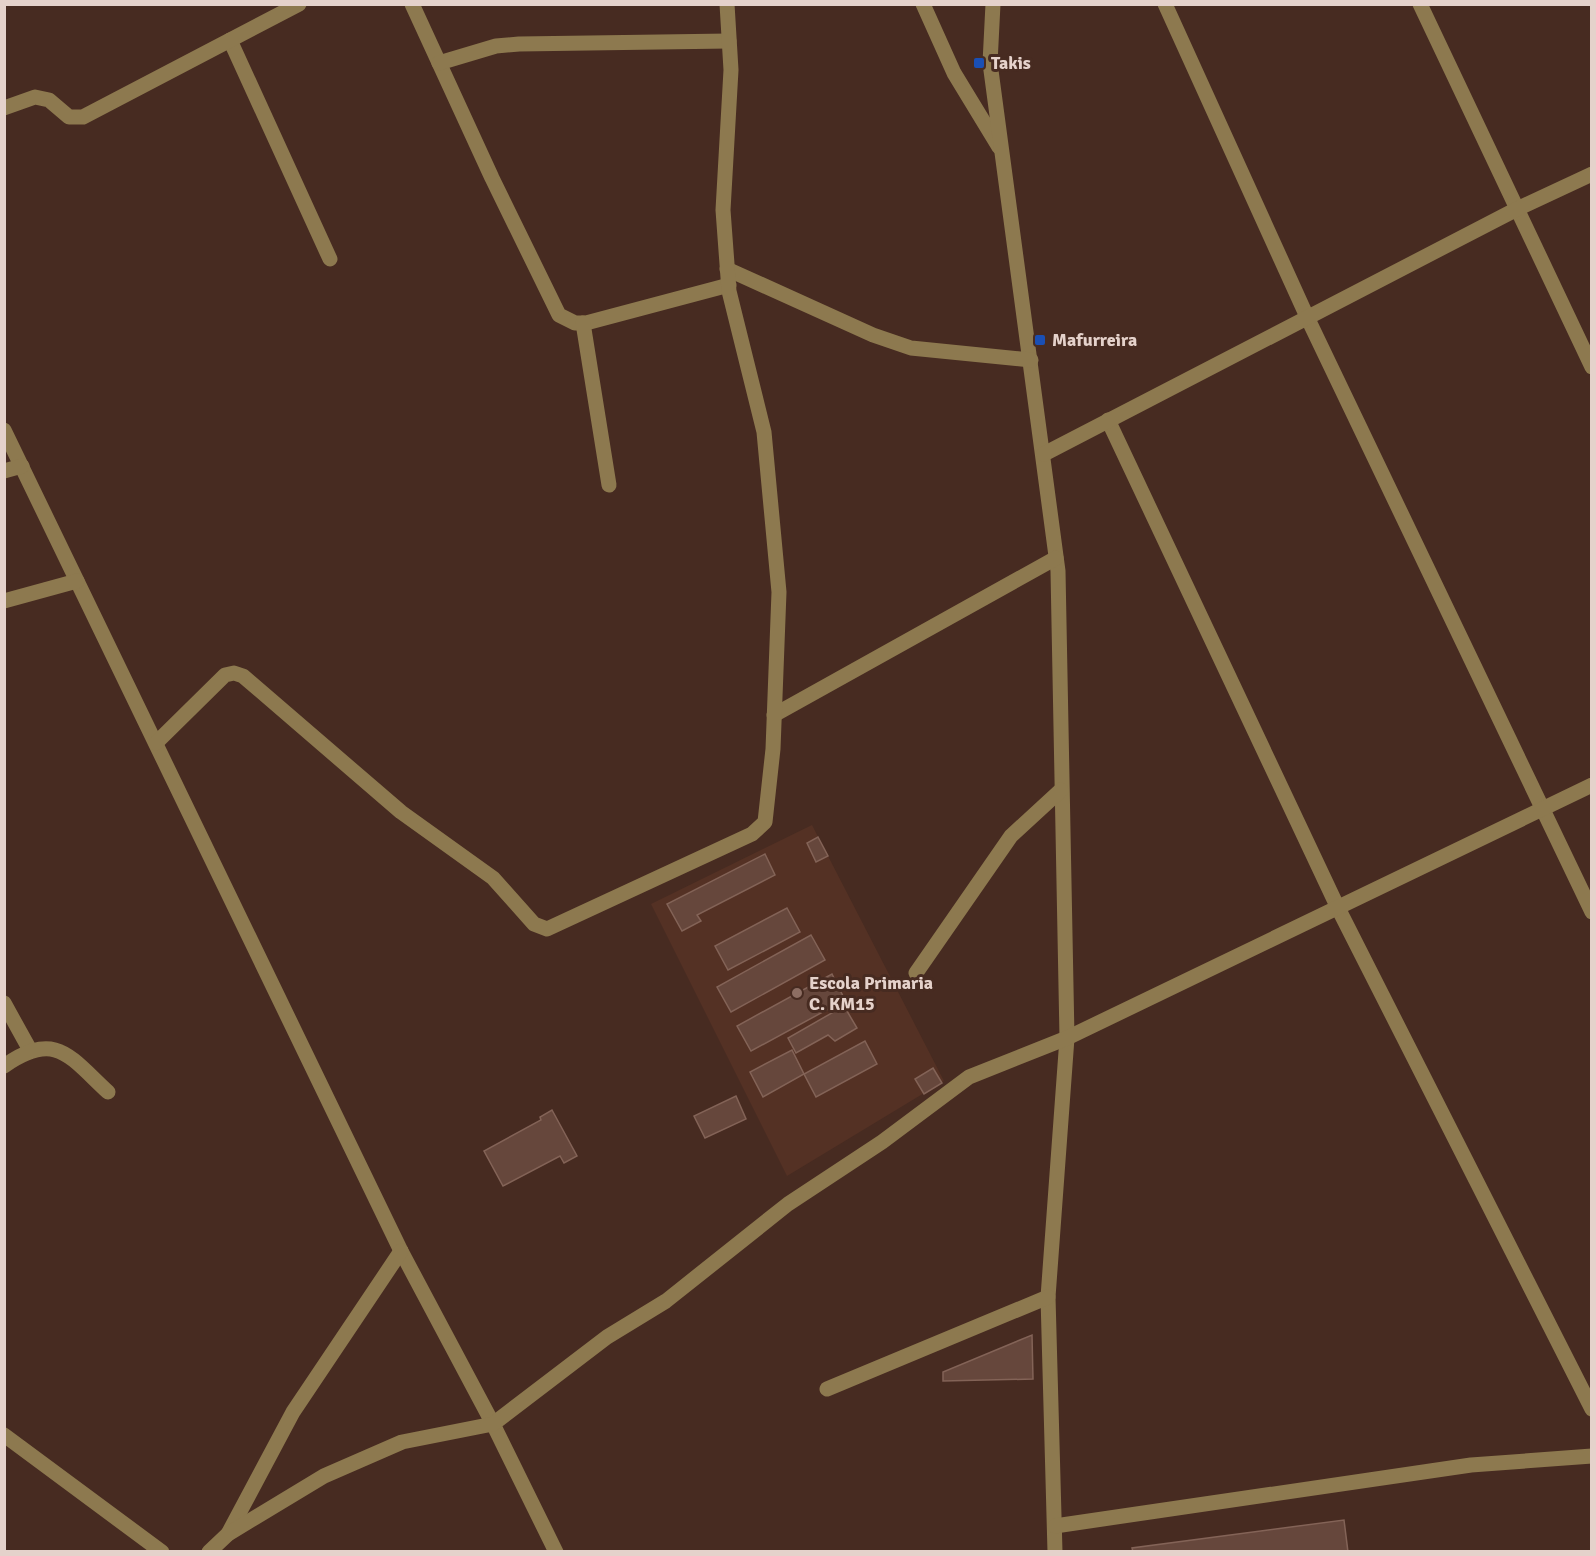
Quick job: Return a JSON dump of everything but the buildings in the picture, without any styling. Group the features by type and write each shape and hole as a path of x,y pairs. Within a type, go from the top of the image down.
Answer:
{"street":[{"path":"4,108 35,97 49,100 69,117 83,117 299,4"},
{"path":"412,4 559,315 568,321 583,323 729,285"},
{"path":"156,743 225,675 234,673 243,676 400,812 493,878 534,924 547,929 752,834 765,822 774,715 778,592 764,432 727,269 723,210 731,70 727,4"},
{"path":"923,4 954,73 1002,152"},
{"path":"993,4 990,63 1044,454 1056,558 1067,1038 1048,1297 1055,1551"},
{"path":"1165,4 1308,319 1592,912"},
{"path":"1420,4 1592,366"},
{"path":"230,40 330,260"},
{"path":"439,63 496,46 519,44 729,41"},
{"path":"1044,454 1517,209 1592,174"},
{"path":"727,269 873,335 910,348 1030,360"},
{"path":"583,323 609,485"},
{"path":"1108,420 1338,908 1585,1379 1592,1408"},
{"path":"4,430 401,1251 493,1424 556,1551"},
{"path":"4,471 22,466"},
{"path":"774,715 1056,558"},
{"path":"4,601 77,581"},
{"path":"209,1551 228,1534 324,1476 402,1442 493,1424 606,1337 666,1301 788,1204 882,1142 969,1077 1067,1038 1592,785"},
{"path":"916,973 1011,836 1061,790"},
{"path":"4,1003 30,1050"},
{"path":"4,1066 30,1050 44,1047 63,1052 108,1092"},
{"path":"228,1534 293,1412 401,1251"},
{"path":"827,1389 1048,1297"},
{"path":"4,1435 162,1551"},
{"path":"1055,1526 1471,1465 1592,1456"}],"shaded area":[{"name":"Escola Primaria C. KM15","path":"812,825 944,1081 787,1176 651,904"}],"place":[{"name":"Takis","path":"979,63"},
{"name":"Mafurreira","path":"1040,340"},
{"name":"Escola Primaria C. KM15","path":"797,993"}]}
